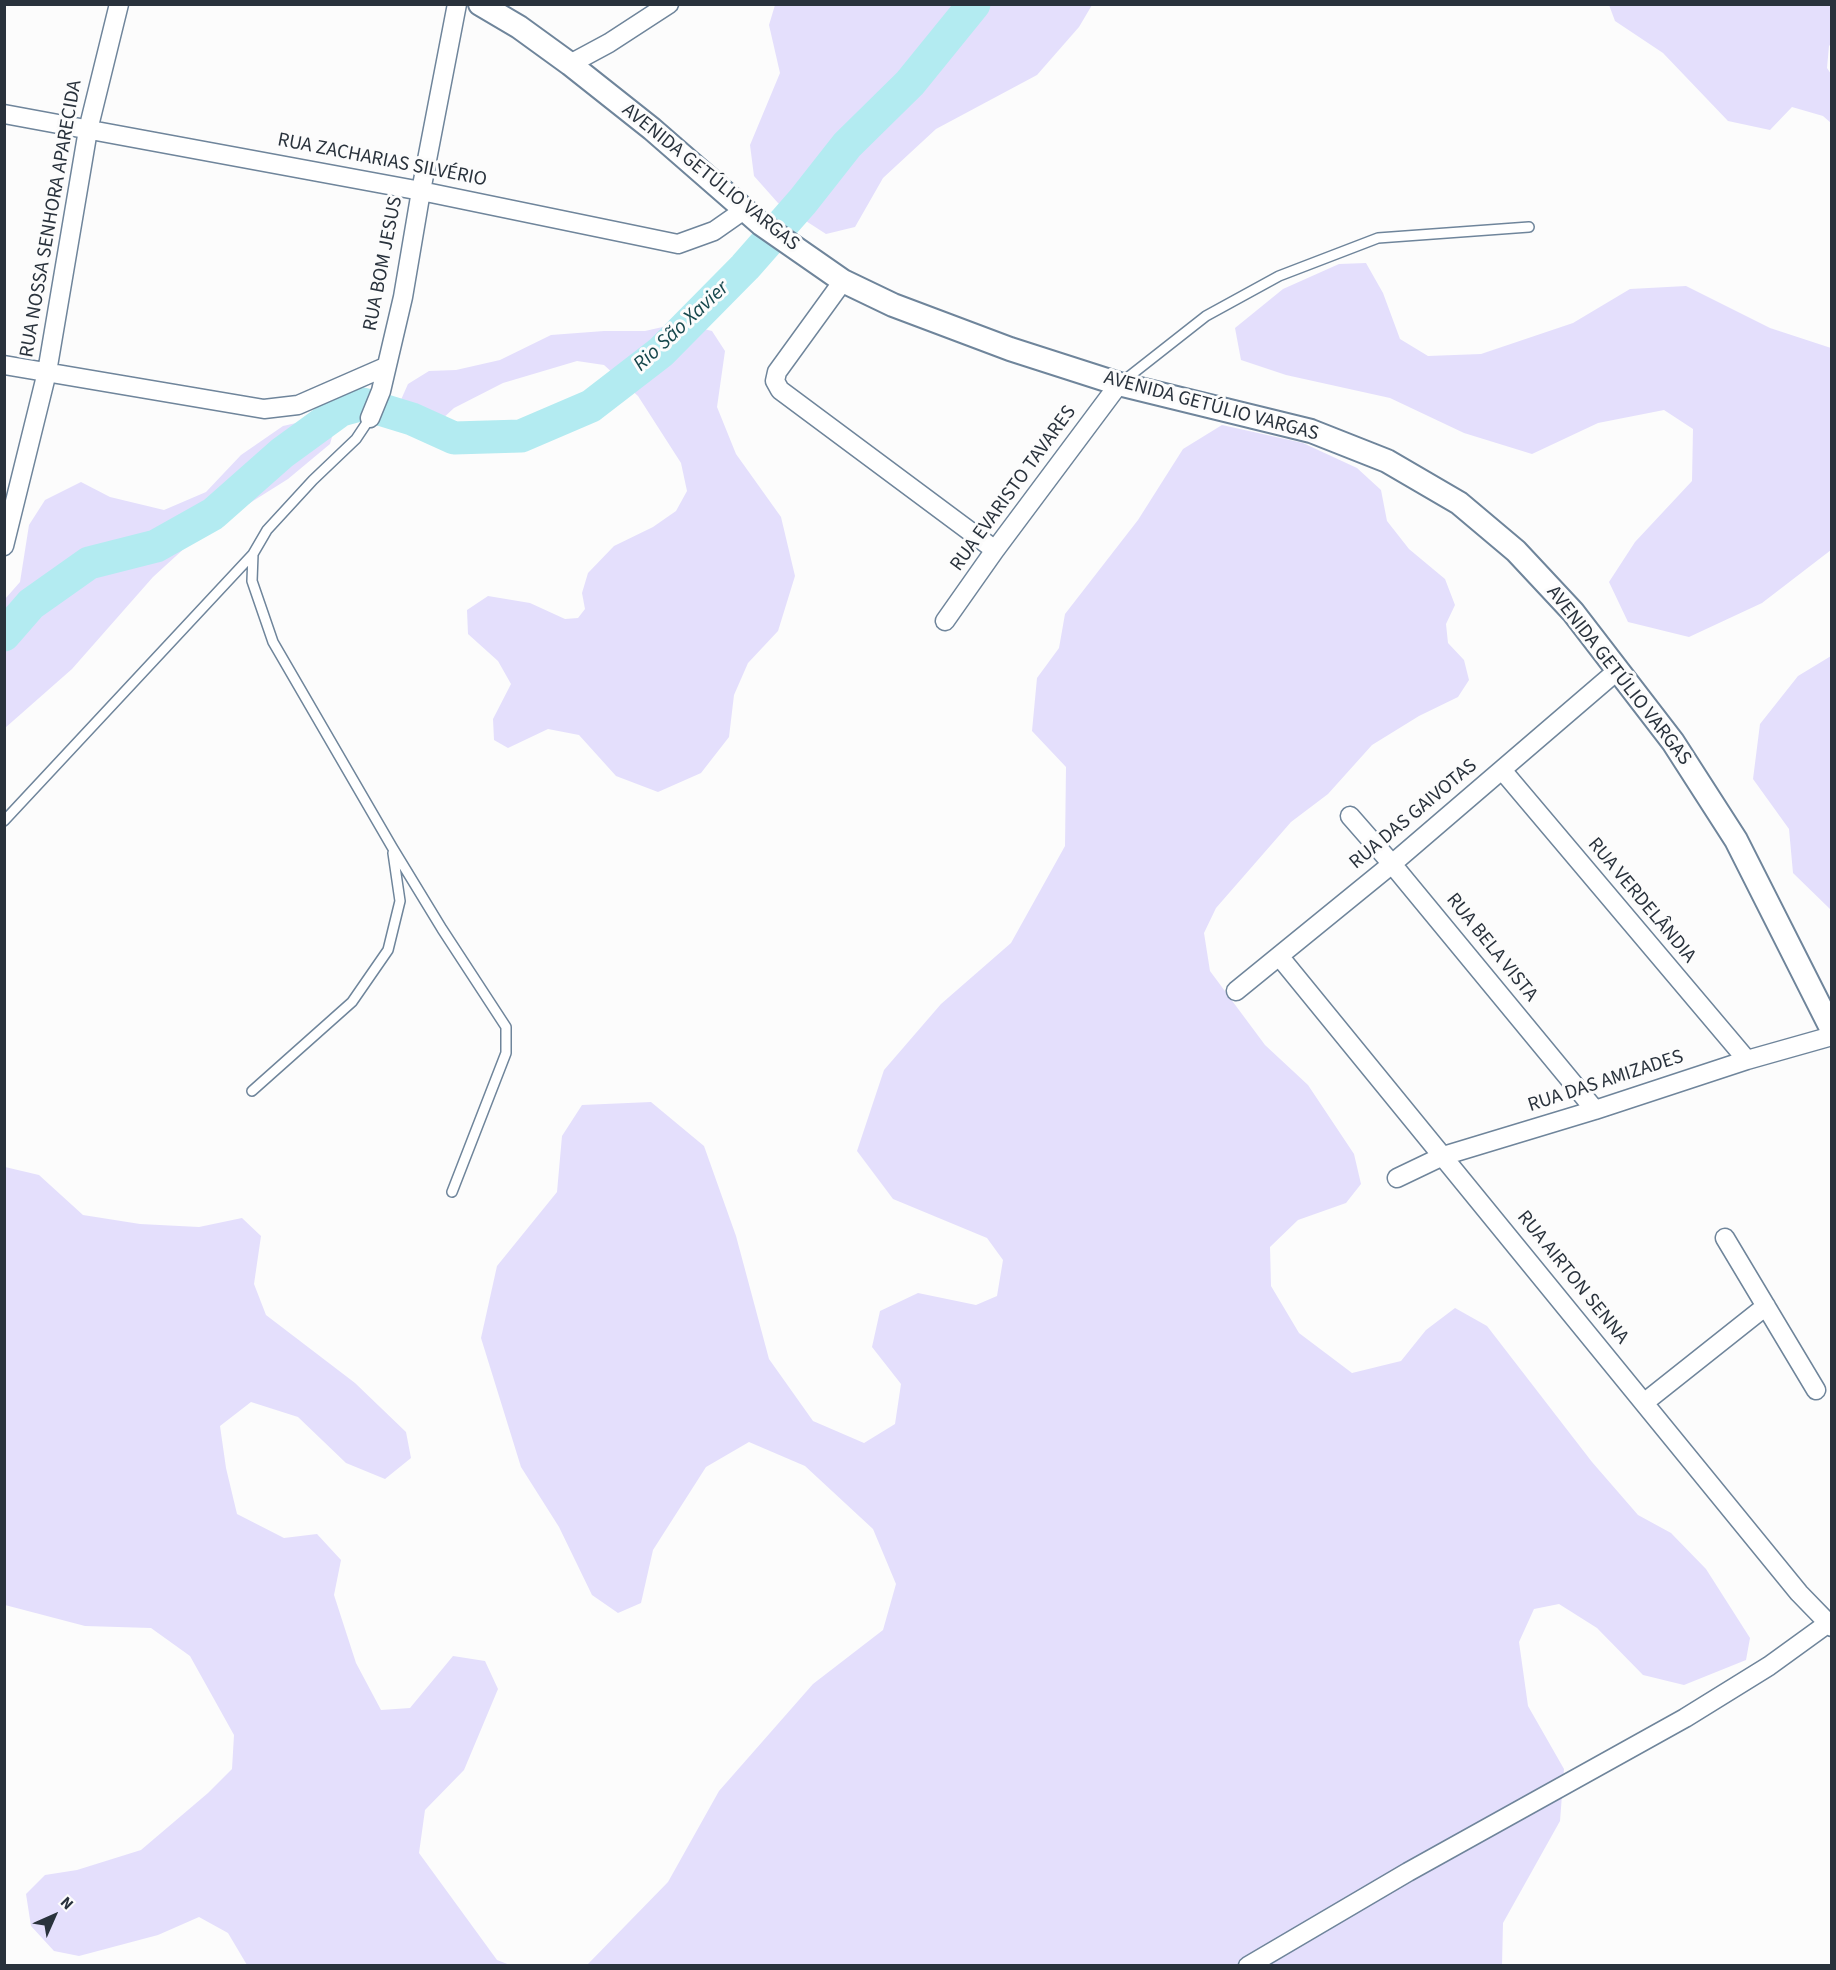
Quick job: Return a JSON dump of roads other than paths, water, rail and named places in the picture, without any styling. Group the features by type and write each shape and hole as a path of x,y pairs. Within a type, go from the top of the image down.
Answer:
{"street":[{"name":"RUA NOSSA SENHORA APARECIDA","path":"4,546 47,372 88,130 119,4"},
{"name":"RUA BOM JESUS","path":"370,418 381,391 403,297 457,4"},
{"name":"AVENIDA GETÚLIO VARGAS","path":"480,4 519,27 570,64 652,129 752,217 792,248 843,281 914,313 1010,349 1119,384 1311,430 1386,461 1459,502 1516,550 1573,612 1673,742 1736,840 1832,1030"},
{"path":"570,64 609,43 669,4"},
{"name":"RUA ZACHARIAS SILVÉRIO","path":"4,114 421,190 678,244 752,217"},
{"path":"843,281 777,372 775,381 780,390 995,550"},
{"path":"4,365 264,409 298,405 386,367"},
{"name":"RUA EVARISTO TAVARES","path":"945,621 1119,384"},
{"name":"RUA DAS GAIVOTAS","path":"1236,991 1392,864 1618,670"},
{"name":"RUA VERDELÂNDIA","path":"1502,770 1747,1060"},
{"name":"RUA BELA VISTA","path":"1350,816 1595,1110"},
{"name":"RUA AIRTON SENNA","path":"1279,956 1799,1593 1829,1626"},
{"name":"RUA DAS AMIZADES","path":"1397,1178 1443,1156 1595,1110 1747,1060 1832,1036"},
{"path":"1725,1238 1816,1390"},
{"path":"1645,1402 1766,1306"},
{"path":"1248,1965 1408,1872 1685,1718 1829,1626"}],"lane":[{"path":"1119,384 1206,316 1279,276 1378,238 1530,227"},
{"path":"4,821 253,554 267,530 313,480 356,439 370,418"},
{"path":"253,554 252,580 273,642 392,847 506,1027 506,1053 452,1192"},
{"path":"252,1091 352,1002 388,950 400,902 392,847"}],"waterway":[{"name":"Rio São Xavier","path":"4,635 31,604 89,563 156,546 213,514 282,453 341,410 363,404 412,419 454,438 521,436 591,406 661,352 745,267 803,201 847,145 910,83 974,4"}]}
